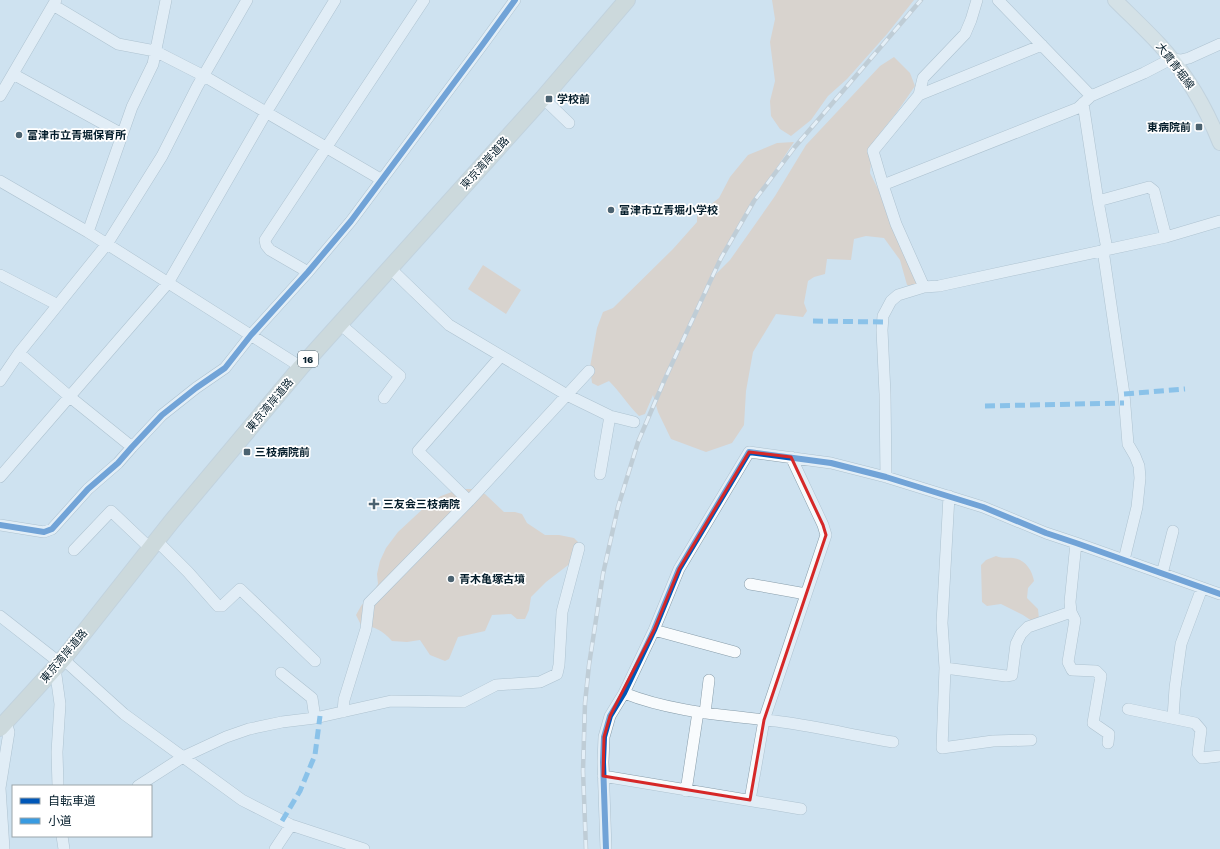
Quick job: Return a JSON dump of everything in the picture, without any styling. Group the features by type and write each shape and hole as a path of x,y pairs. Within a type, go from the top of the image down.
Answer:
{"highway":[{"name":"東京湾岸道路","path":"2,725 59,663 301,367 391,269 543,98 627,0"}],"main road":[{"name":"大貫青堀線","path":"1115,0 1172,59 1194,90 1214,128 1220,143"}],"street":[{"path":"88,232 132,107 153,64 166,0"},
{"path":"0,381 20,353 107,244 162,156 204,76 247,0"},
{"path":"0,477 168,283 266,113 335,0"},
{"path":"308,272 270,250 266,245 265,240 424,0"},
{"path":"0,525 44,532 52,529 88,489 118,463 162,415 196,388 225,368 251,335 308,272 351,221 515,0"},
{"path":"924,287 896,224 873,151 919,95 923,78 965,34 977,0"},
{"path":"998,0 1042,45 1087,99 1098,201 1124,394 1128,444 1139,466 1140,478 1137,507 1124,560"},
{"path":"0,96 55,3 118,44 155,51 204,76 382,180"},
{"path":"883,185 1078,108 1087,99 1144,74 1172,59 1181,60 1189,58 1220,44"},
{"path":"919,95 1042,45"},
{"path":"13,74 122,134"},
{"path":"543,98 569,123"},
{"path":"0,181 88,232 301,367"},
{"path":"1098,201 1149,187 1154,190 1166,237"},
{"path":"886,477 882,330 883,316 891,301 898,295 924,287 939,286 1166,237 1220,221"},
{"path":"391,269 449,325 567,394 610,416 634,422"},
{"path":"0,275 58,305"},
{"path":"340,324 400,376 384,398"},
{"path":"20,353 70,397 132,447"},
{"path":"469,501 418,450 500,356"},
{"path":"343,712 344,700 366,629 369,602 469,501 590,371"},
{"path":"600,474 610,416"},
{"path":"606,849 602,762 604,737 610,716 624,693 654,630 679,569 749,452 831,463 886,477 983,507 1046,533 1220,594"},
{"path":"750,800 764,720 826,535 823,525 791,457"},
{"path":"949,496 942,623 945,668 942,748 993,741 1031,740"},
{"path":"74,550 111,511 188,572 218,606 222,606 240,588 315,661"},
{"path":"1162,574 1173,531"},
{"path":"1076,543 1070,602 1071,612 1075,620 1068,662 1072,670 1096,671 1101,676 1093,723 1109,734 1108,743"},
{"path":"140,785 183,757 226,737 249,729 282,722 315,718 391,701 463,702 496,686 540,682 557,674 559,665 562,612 580,548"},
{"path":"750,584 806,594"},
{"path":"1173,718 1174,688 1181,644 1202,588"},
{"path":"945,668 1006,676 1012,675 1016,644 1021,634 1028,627 1071,612"},
{"path":"0,616 124,714 242,800 291,825 364,849"},
{"path":"654,630 735,652"},
{"path":"58,785 57,752 60,704 59,663"},
{"path":"281,673 312,698 315,718"},
{"path":"686,791 709,680"},
{"path":"624,693 644,701 702,712 815,726 893,742"},
{"path":"1128,709 1195,723 1201,730 1198,753 1202,758 1220,756"},
{"path":"2,725 9,732 0,788 5,841"},
{"path":"603,776 686,791 750,800 801,810"},
{"path":"275,849 291,825"},
{"path":"62,837 64,849"}],"highlighted area":[{"path":"749,452 791,457 823,525 826,535 764,720 750,800 603,776 604,737 610,716 654,630 679,569"}],"shaded area":[{"path":"772,0 914,0 887,34 847,79 828,96 811,120 791,136 780,129 771,116 770,101 775,81 770,42 775,19"},
{"path":"894,57 910,73 915,86 881,132 872,151 870,173 920,280 914,287 907,285 900,260 884,238 866,236 854,239 851,260 827,259 825,274 814,277 808,281 804,303 807,311 803,317 776,314 753,352 746,391 744,425 732,443 706,452 671,439 658,412 653,395 645,414 639,416 609,381 598,386 592,383 590,367 597,328 603,312 613,308 673,249 697,222 697,215 719,198 730,177 748,155 777,143 794,142 743,218 724,250 714,276 730,260 775,196 806,145 880,66"},
{"path":"483,265 521,290 506,314 468,289"},
{"path":"460,489 474,489 485,494 504,512 515,512 522,514 527,523 545,535 559,535 574,538 582,546 576,559 546,582 531,597 529,610 525,619 517,619 511,614 492,615 485,631 458,637 449,659 445,661 430,655 420,640 407,642 392,641 378,630 361,625 356,615 378,584 377,574 380,561 386,548 398,532 427,505 441,496"},
{"path":"996,556 1021,560 1030,569 1034,581 1028,588 1027,598 1038,609 1039,619 1032,621 1001,604 987,606 982,602 981,565 986,560"}],"railway":[{"path":"586,849 583,771 585,703 589,665 603,574 618,507 638,442 664,381 721,258 754,201 794,148 921,0"}],"marked path":[{"path":"813,321 883,322"},
{"path":"1124,394 1185,389"},
{"path":"985,406 1124,403"},
{"path":"282,821 300,791 315,755 320,716"}],"cycle path":[{"path":"0,525 44,532 52,529 88,489 118,463 162,415 196,388 225,368 251,335 308,272 351,221 515,0"},
{"path":"606,849 603,762 604,737 610,716 624,693 654,630 679,569 749,452 831,463 886,477 983,507 1046,533 1220,594"}],"place":[{"name":"学校前","path":"549,99"},
{"name":"東病院前","path":"1199,127"},
{"name":"富津市立青堀保育所","path":"19,135"},
{"name":"富津市立青堀小学校","path":"611,210"},
{"name":"三枝病院前","path":"247,452"},
{"name":"三友会三枝病院","path":"374,504"},
{"name":"青木亀塚古墳","path":"451,579"}]}
